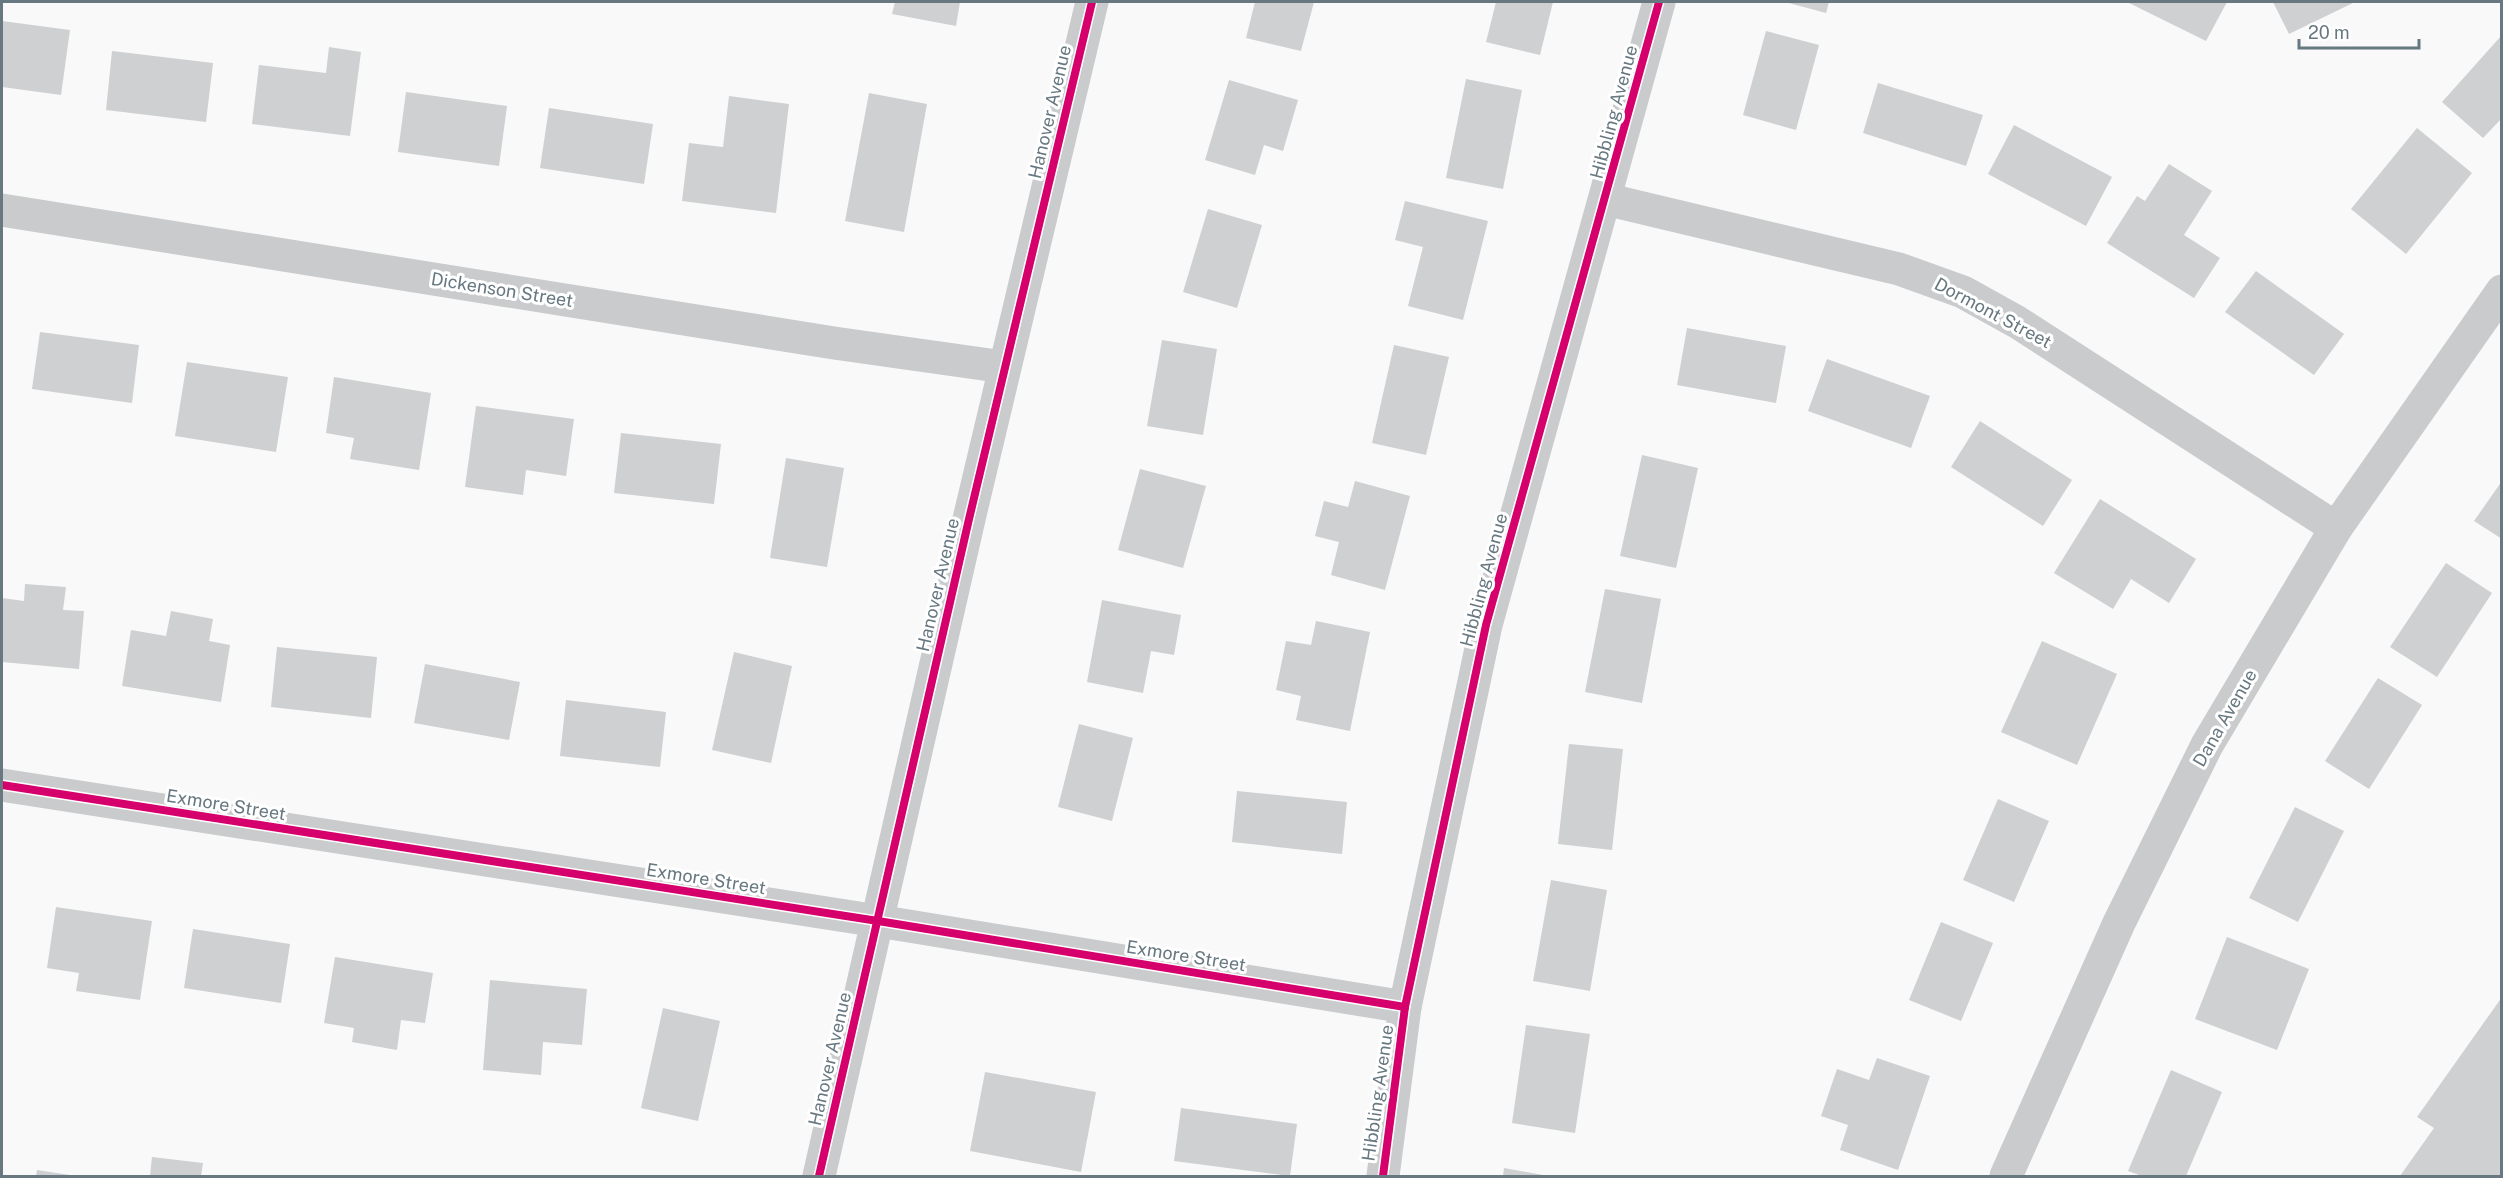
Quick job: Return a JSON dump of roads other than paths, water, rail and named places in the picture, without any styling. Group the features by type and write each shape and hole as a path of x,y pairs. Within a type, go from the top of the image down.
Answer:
{"street":[{"name":"Hanover Avenue","path":"819,1176 1004,367 1092,2"},
{"name":"Hibbling Avenue","path":"1383,1176 1405,1007 1486,625 1659,2"},
{"name":"Dormont Street","path":"1605,200 1899,268 1963,292 2018,322 2336,528"},
{"name":"Dickenson Street","path":"2,210 822,341 1004,367"},
{"name":"Dana Avenue","path":"2007,1176 2119,923 2207,746 2336,528 2502,291"},
{"name":"Exmore Street","path":"2,786 878,921 1405,1007"}]}
